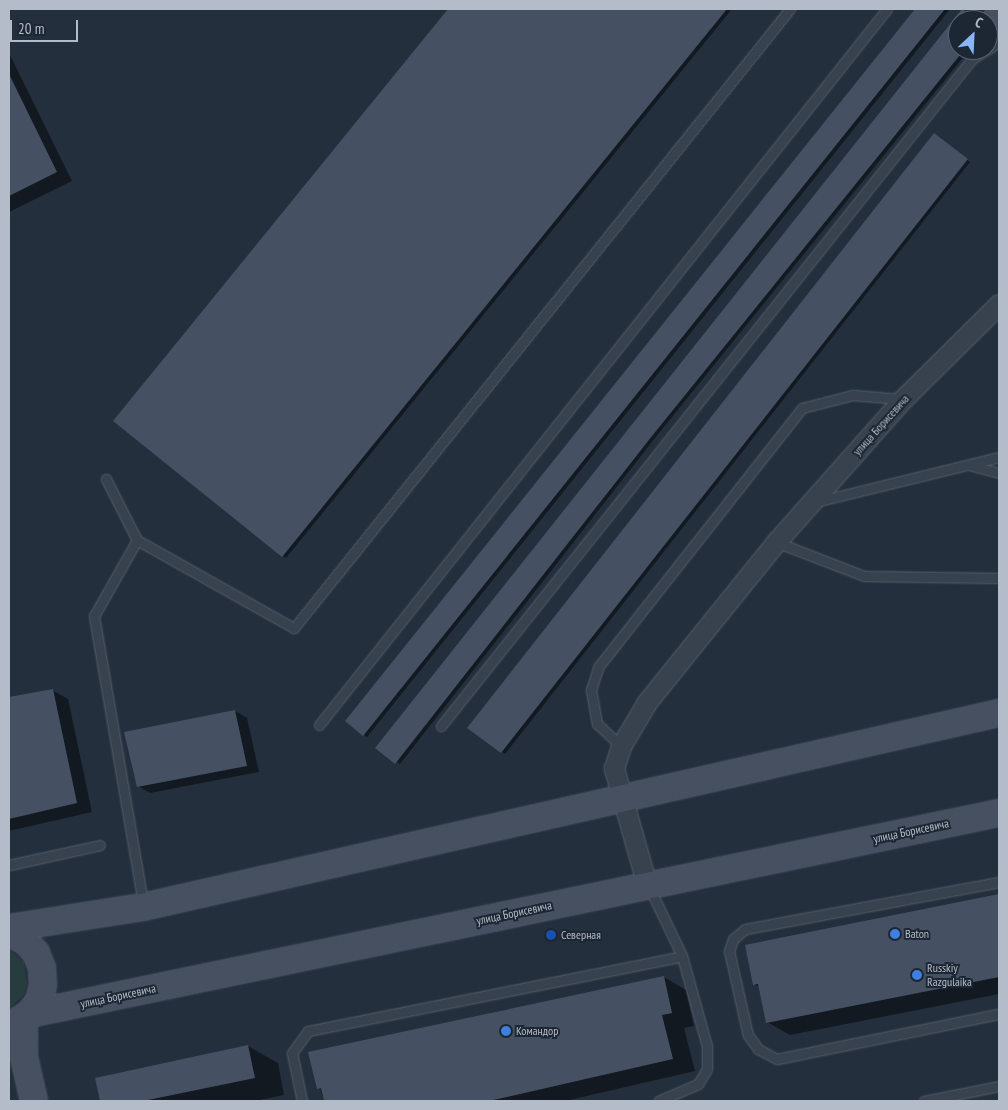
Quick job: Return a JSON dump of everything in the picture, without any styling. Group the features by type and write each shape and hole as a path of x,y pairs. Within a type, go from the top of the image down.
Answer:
{"street":[{"name":"улица Борисевича","path":"648,885 614,768 621,746 647,702 776,542 903,399 999,304"},
{"path":"9,928 143,907 624,800 999,713"},
{"name":"улица Борисевича","path":"21,1020 648,885 999,813"},
{"path":"9,933 24,941 36,953 42,968 43,985 39,1001 21,1020 16,1051 34,1101"}],"lane":[{"path":"106,479 137,540 294,628 790,9"},
{"path":"319,724 887,9"},
{"path":"441,726 971,60"},
{"path":"621,746 597,724 590,690 599,666 802,408 853,395 903,399"},
{"path":"812,503 999,457"},
{"path":"967,464 999,473"},
{"path":"137,540 94,616 143,907"},
{"path":"776,542 864,576 999,578"},
{"path":"9,865 100,845"},
{"path":"999,882 746,929 733,939 729,951 748,1035 758,1049 777,1059 999,1014"},
{"path":"648,885 682,956 708,1046 707,1069 698,1084 658,1101"},
{"path":"302,1101 292,1053 308,1031 682,956"},
{"path":"924,1101 999,1086"}],"green space":[{"path":"9,949 24,962 27,984 24,995 9,1009"}],"building":[{"path":"448,9 727,9 282,557 113,421"},
{"path":"915,9 945,9 363,736 345,721"},
{"path":"999,9 999,33 998,10 985,10"},
{"path":"948,27 948,60 956,60 652,436 395,764 375,748"},
{"path":"9,74 57,172 9,196"},
{"path":"934,133 968,159 501,753 467,728"},
{"path":"53,689 77,803 9,819 9,697"},
{"path":"235,710 247,766 137,787 124,732"},
{"path":"999,894 999,977 766,1023 758,984 753,985 745,945"},
{"path":"664,976 672,1013 662,1015 673,1059 489,1101 324,1101 321,1088 317,1089 308,1052"},
{"path":"248,1045 255,1078 143,1101 100,1101 95,1078"}],"place":[{"name":"Baton","path":"895,934"},
{"name":"Северная","path":"551,935"},
{"name":"Russkiy Razgulaika","path":"917,975"},
{"name":"Командор","path":"506,1031"}]}
